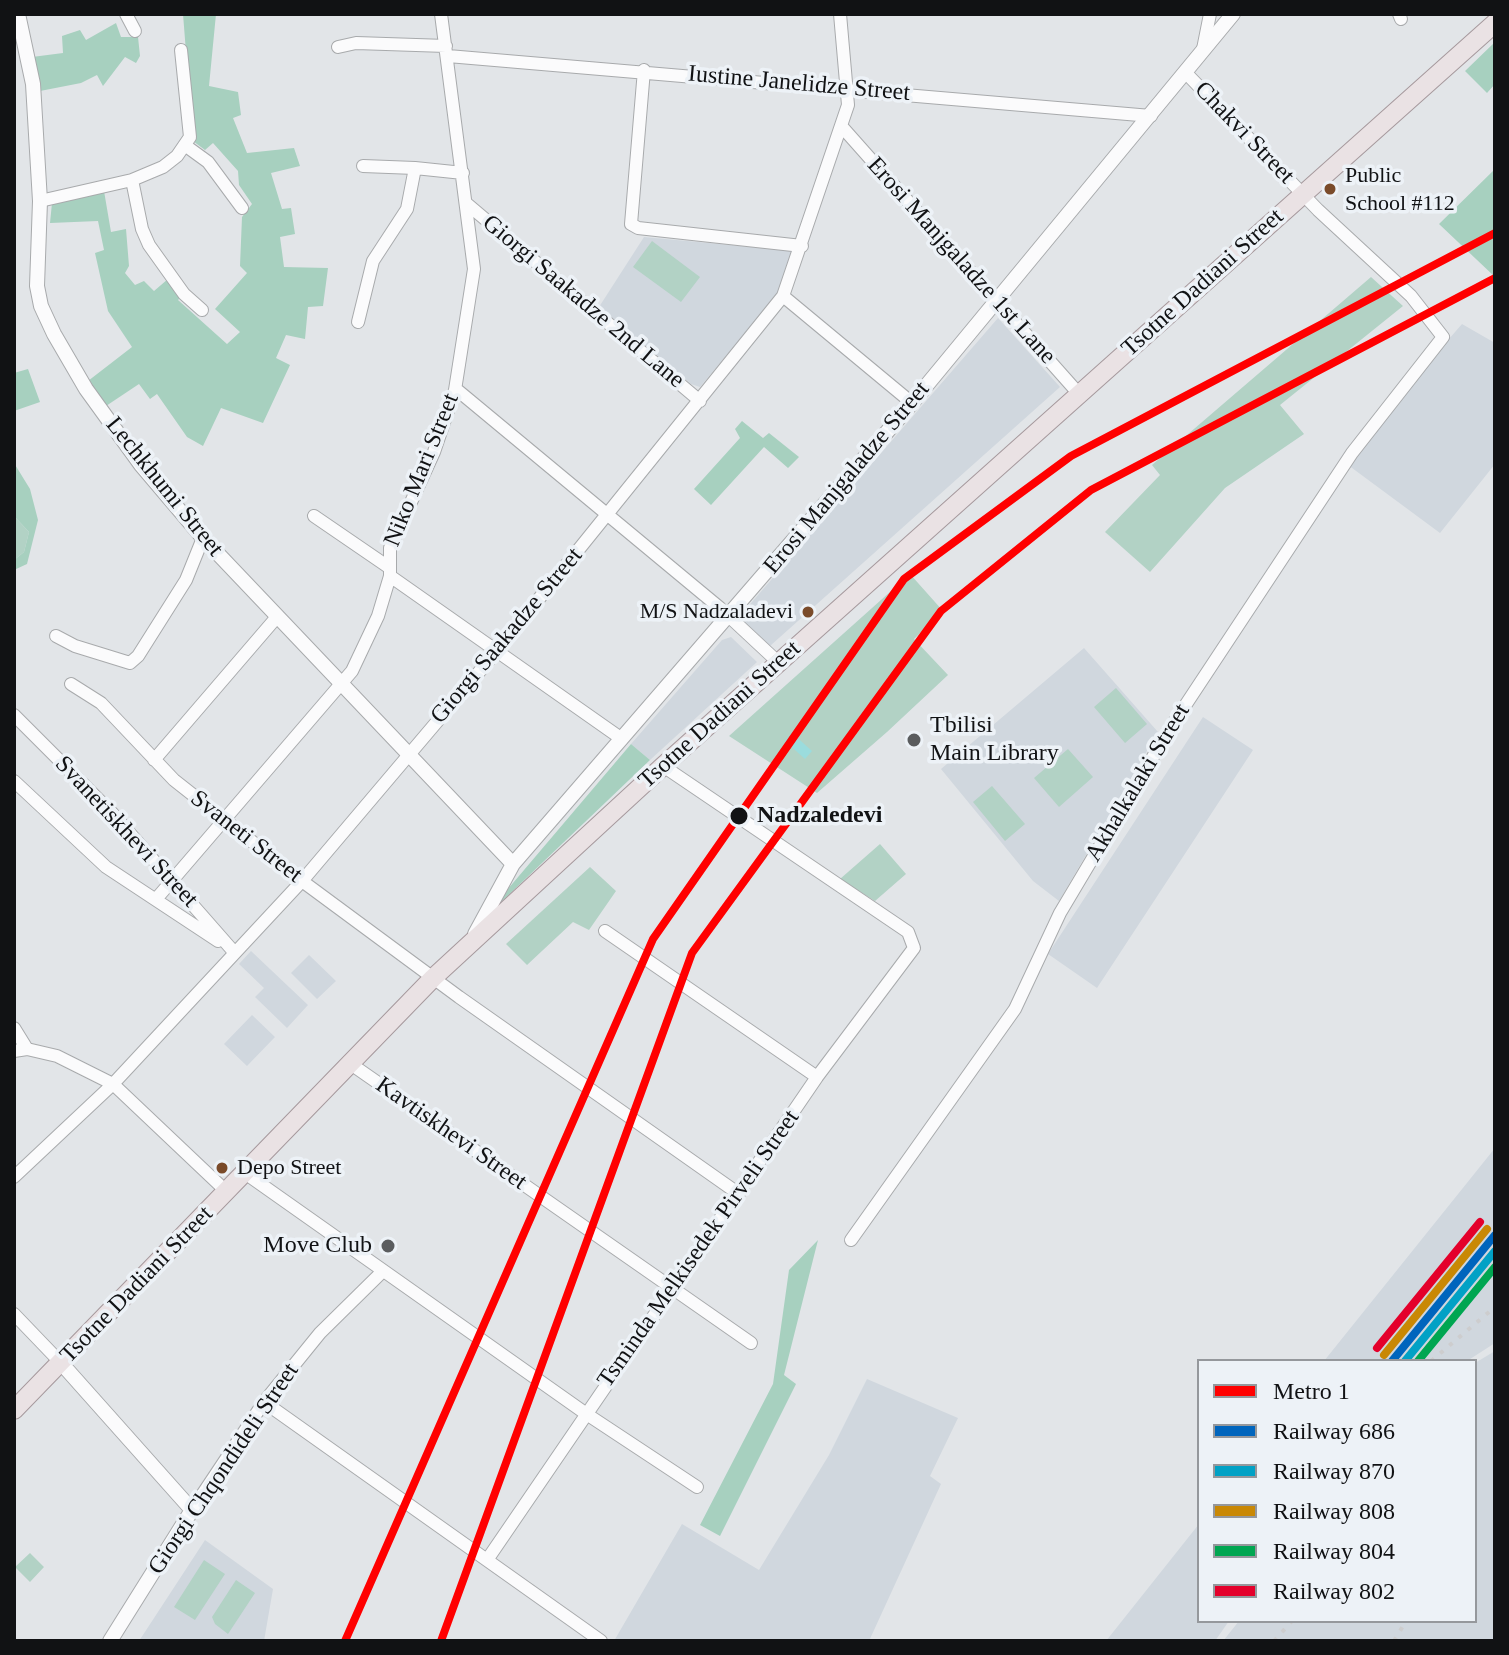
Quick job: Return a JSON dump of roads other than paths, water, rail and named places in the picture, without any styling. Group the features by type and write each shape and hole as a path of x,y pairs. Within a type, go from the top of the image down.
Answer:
{"main road":[{"name":"Tsotne Dadiani Street","path":"14,1410 62,1364 348,1062 433,978 663,766 1495,23"}],"street":[{"name":"Lechkhumi Street","path":"18,14 33,84 40,201 37,286 41,306 54,334 86,389 141,465 203,538 406,755 513,864"},
{"path":"126,14 135,31"},
{"name":"Niko Mari Street","path":"157,898 172,877 226,822 341,686 365,647 389,571 390,548 434,452 456,389 474,269 441,14"},
{"name":"Giorgi Saakadze Street","path":"14,1177 113,1084 302,881 496,652 783,296 843,128 849,89 840,14"},
{"path":"1203,49 1210,14"},
{"name":"Erosi Manjgaladze Street","path":"469,945 513,864 912,403 1151,116 1227,16"},
{"name":"Iustine Janelidze Street","path":"338,47 356,43 1151,116"},
{"path":"40,201 132,180 163,167 186,146 190,126 181,50"},
{"path":"644,70 631,224 638,228 802,246"},
{"name":"Chakvi Street","path":"1185,72 1303,194 1411,296 1443,337"},
{"name":"Erosi Manjgaladze 1st Lane","path":"843,128 1079,394"},
{"path":"186,146 208,162 242,208"},
{"path":"363,166 463,173"},
{"path":"358,322 373,261 407,209 415,168"},
{"path":"132,180 142,229 149,245 184,294 202,310"},
{"name":"Giorgi Saakadze 2nd Lane","path":"466,203 700,401"},
{"path":"783,296 912,403"},
{"name":"Akhalkalaki Street","path":"851,1240 1015,1009 1060,913 1164,738 1352,453 1443,337"},
{"path":"456,389 729,616 779,663"},
{"path":"314,516 496,652 622,739"},
{"path":"56,636 75,646 130,663 138,656 186,580 203,538"},
{"path":"154,760 276,618"},
{"name":"Svaneti Street","path":"71,684 101,703 154,760 226,822 302,881 433,978 739,1194"},
{"name":"Svanetiskhevi Street","path":"14,715 172,877 234,952"},
{"name":"Tsminda Melkisedek Pirveli Street","path":"487,1560 817,1077 914,948 914,941 908,932 663,766"},
{"path":"14,781 106,867 234,952"},
{"path":"605,931 817,1077"},
{"path":"14,1028 21,1050 57,1056 113,1084 227,1192"},
{"name":"Kavtiskhevi Street","path":"348,1062 670,1290 751,1343"},
{"path":"245,1173 585,1413 697,1487"},
{"name":"Giorgi Chqondideli Street","path":"110,1641 264,1402 320,1333 383,1271"},
{"path":"14,1314 192,1510"},
{"path":"264,1402 601,1641"}],"water":[{"path":"792,733 812,751 805,759 785,741"}],"railway":[{"path":"1433,1359 1495,1307"},
{"path":"1274,1641 1290,1623"},
{"path":"1394,1641 1405,1623"}],"metro line":[{"name":"1","path":"345,1641 653,939 904,579 1071,456 1495,233"},
{"name":"1","path":"441,1641 692,953 941,611 1091,490 1495,278"}],"rail line":[{"name":"802","path":"1377,1348 1480,1222"},
{"name":"808","path":"1384,1355 1487,1229"},
{"name":"686","path":"1394,1359 1495,1235"},
{"name":"870","path":"1407,1359 1495,1251"},
{"name":"804","path":"1420,1359 1495,1267"}],"place":[{"name":"Public School #112","path":"1330,189"},
{"name":"M/S Nadzaladevi","path":"808,612"},
{"name":"Tbilisi Main Library","path":"914,740"},
{"name":"Nadzaledevi","path":"739,816"},
{"name":"Depo Street","path":"222,1168"},
{"name":"Move Club","path":"388,1246"}]}
